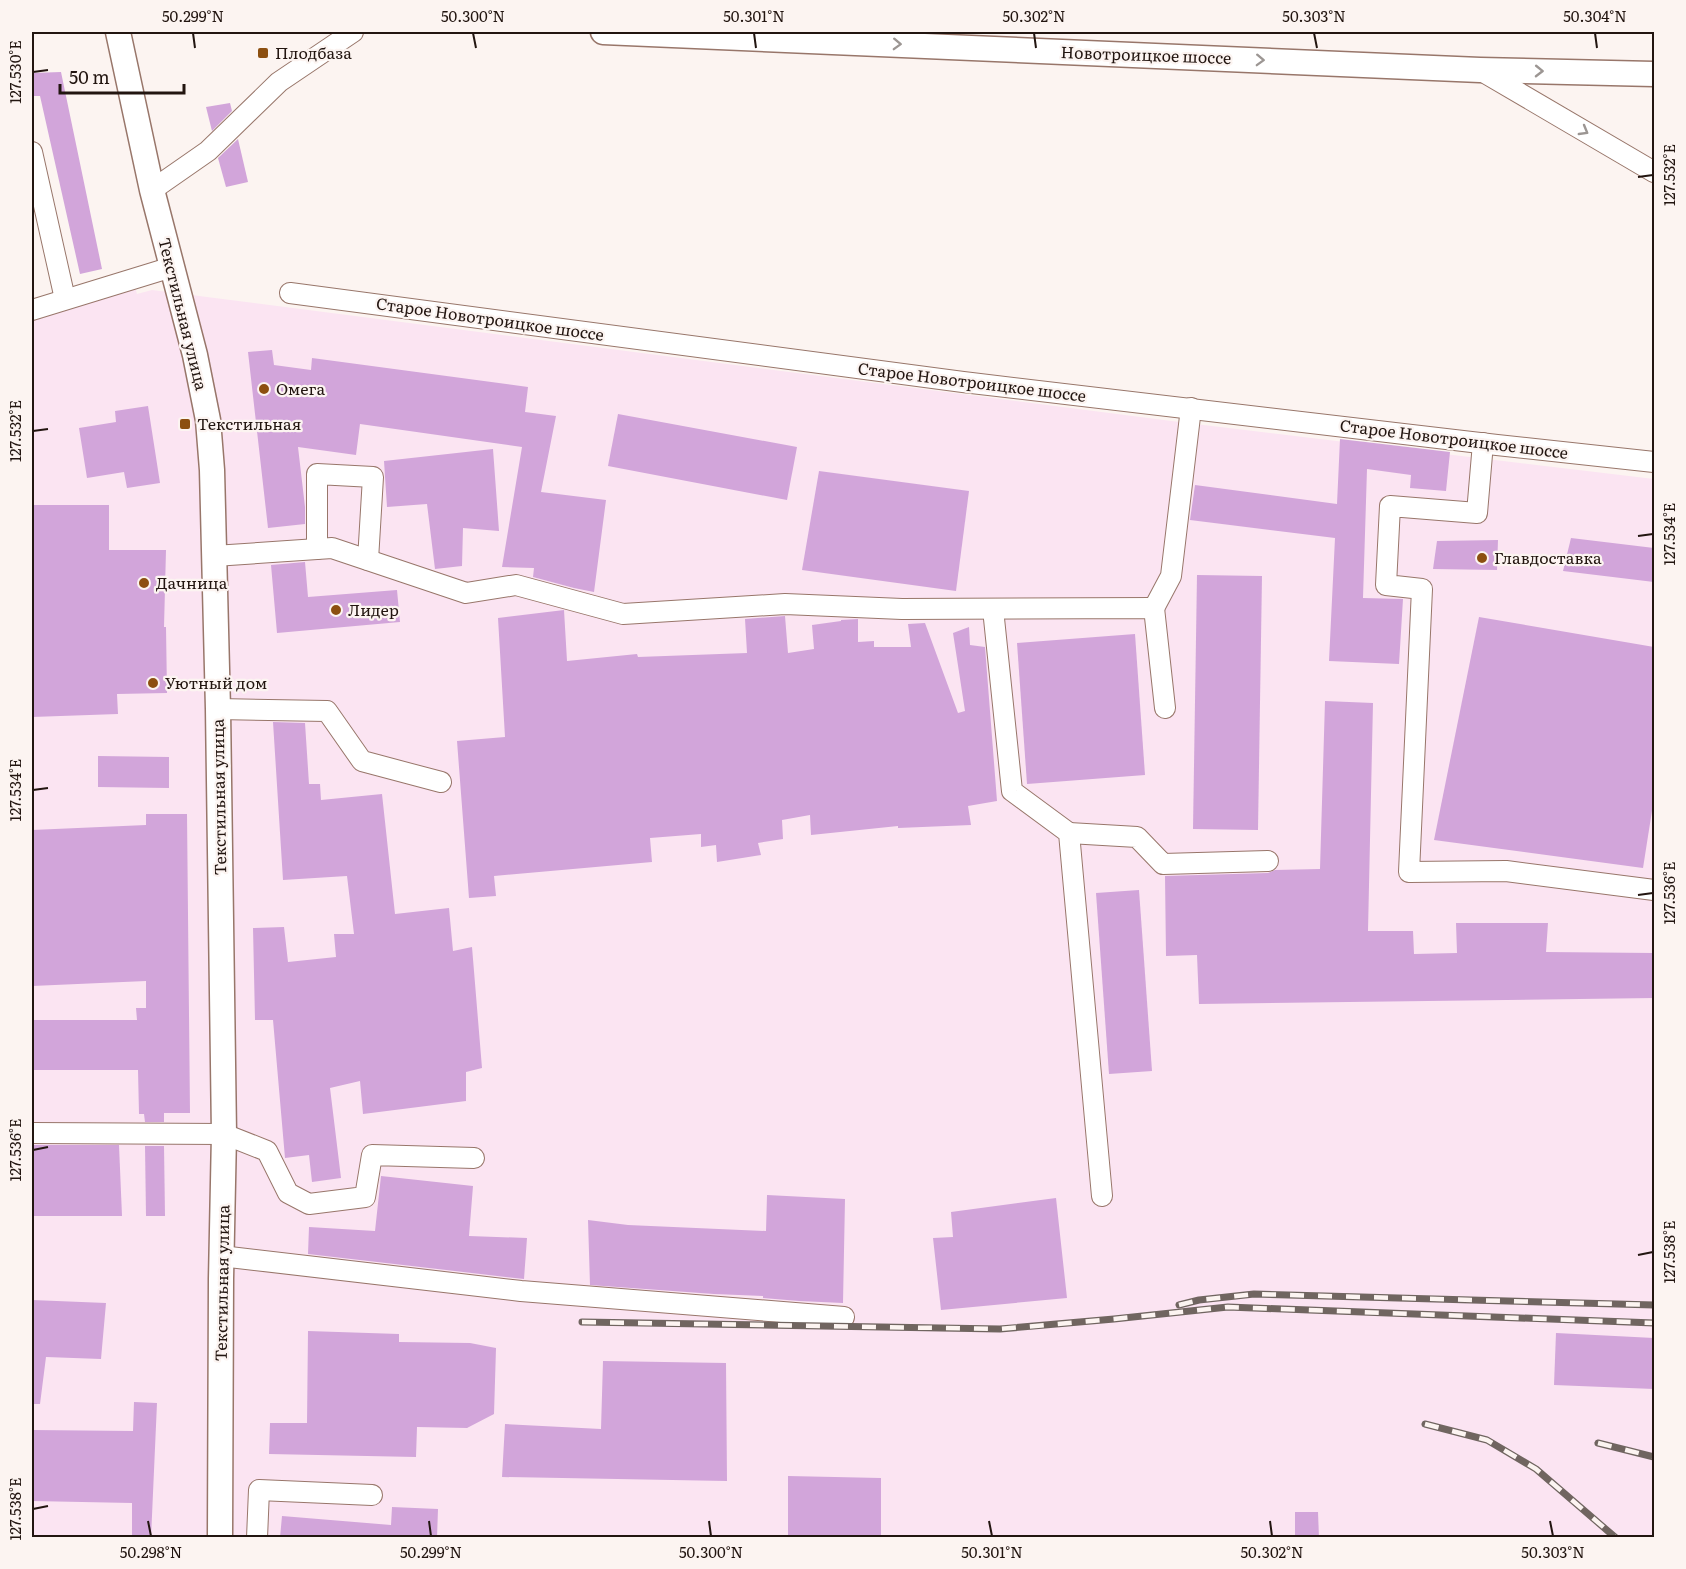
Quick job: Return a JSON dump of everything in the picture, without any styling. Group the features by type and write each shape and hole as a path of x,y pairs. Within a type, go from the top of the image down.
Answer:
{"main road":[{"name":"Текстильная улица","path":"118,32 152,190 195,355 208,420 212,470 224,1134 220,1538"},
{"name":"Новотроицкое шоссе","path":"603,32 1480,70 1654,74"}],"street":[{"path":"152,190 208,151 279,82 353,32"},
{"path":"1480,70 1654,172"},
{"path":"32,152 65,300"},
{"path":"32,310 172,267"},
{"name":"Старое Новотроицкое шоссе","path":"291,293 951,380 1654,462"},
{"path":"1165,708 1154,608 1171,576 1191,408"},
{"path":"1483,443 1477,513 1390,506 1386,585 1422,589 1409,872 1506,871 1654,890"},
{"path":"317,549 317,474 373,477 368,560"},
{"path":"214,556 332,548 466,593 516,585 623,614 785,604 902,609 1154,608"},
{"path":"993,609 1012,791 1070,833 1137,837 1163,864 1268,861"},
{"path":"218,709 327,711 362,761 441,782"},
{"path":"1070,833 1102,1196"},
{"path":"32,1133 224,1134 267,1151 288,1192 309,1204 364,1197 372,1155 474,1158"},
{"path":"221,1256 521,1291 844,1317"},
{"path":"257,1538 259,1490 372,1495"}],"shaded area":[{"path":"135,287 137,294 152,290 1187,423 1654,479 1654,1537 32,1538 32,319"}],"building":[{"path":"61,72 102,269 80,274 40,96 32,96 32,73"},
{"path":"230,103 232,111 212,131 206,107"},
{"path":"238,139 248,182 226,187 218,158"},
{"path":"272,350 274,365 311,370 312,358 528,387 525,412 556,416 541,492 606,500 594,592 533,577 534,568 502,567 522,447 360,424 356,455 298,447 305,524 268,528 248,352"},
{"path":"148,406 160,483 127,488 124,472 87,478 79,428 116,422 115,411"},
{"path":"618,414 797,447 787,500 608,466"},
{"path":"1340,439 1450,452 1446,491 1410,488 1411,475 1367,469 1363,598 1403,599 1399,664 1329,661 1335,538 1190,520 1195,485 1337,504"},
{"path":"493,449 499,531 463,528 462,566 435,569 427,504 387,507 384,461"},
{"path":"819,471 969,491 956,591 802,570"},
{"path":"32,505 109,505 109,550 166,550 164,627 166,627 167,693 117,694 118,714 32,717"},
{"path":"1571,538 1654,548 1654,582 1563,571"},
{"path":"1498,540 1497,570 1433,569 1437,541"},
{"name":"Лидер","path":"305,562 308,597 397,590 400,622 277,633 271,565"},
{"path":"1197,575 1262,576 1258,830 1193,829"},
{"path":"564,610 567,661 637,654 638,657 747,653 745,619 785,616 788,653 814,649 812,625 858,619 858,642 874,641 874,647 911,647 908,624 925,623 958,713 965,711 953,633 969,627 970,645 985,647 997,801 968,806 971,825 898,828 898,826 811,835 810,815 782,820 783,839 758,843 761,855 717,862 716,845 701,847 701,834 650,838 652,862 494,876 496,896 469,898 457,741 505,737 498,618"},
{"path":"1479,617 1654,647 1654,798 1643,868 1434,840"},
{"path":"1135,634 1145,775 1027,784 1017,643"},
{"path":"1325,701 1373,703 1368,931 1413,931 1414,954 1457,953 1456,923 1548,923 1546,952 1654,953 1654,998 1199,1004 1197,955 1166,956 1165,876 1320,869"},
{"path":"273,722 305,723 309,784 320,784 321,800 382,794 395,914 449,908 453,951 472,947 482,1068 466,1072 466,1101 363,1114 360,1081 330,1088 341,1178 312,1182 309,1155 285,1158 273,1020 255,1020 253,928 284,927 288,962 336,957 334,934 354,934 347,876 283,880"},
{"path":"98,756 169,757 169,788 98,787"},
{"path":"146,814 187,814 190,1113 164,1113 164,1122 145,1122 144,1114 139,1114 138,1070 32,1070 32,1020 137,1020 136,1008 146,1008 146,981 32,986 32,830 146,825"},
{"path":"1139,890 1152,1071 1109,1074 1096,893"},
{"path":"32,1145 119,1145 122,1216 32,1216"},
{"path":"145,1146 164,1146 165,1216 146,1216"},
{"path":"381,1176 473,1186 469,1236 527,1238 524,1279 308,1254 309,1227 375,1231"},
{"path":"767,1195 845,1199 843,1303 590,1285 588,1220 628,1225 766,1231"},
{"path":"1056,1198 1067,1298 941,1310 933,1238 953,1237 951,1212"},
{"path":"32,1300 106,1303 101,1359 46,1357 40,1404 32,1404"},
{"path":"308,1331 399,1334 399,1342 470,1343 496,1348 494,1414 467,1428 417,1427 416,1457 269,1454 270,1423 307,1423"},
{"path":"1556,1333 1654,1338 1654,1389 1554,1385"},
{"path":"603,1361 726,1363 727,1481 502,1477 505,1424 601,1429"},
{"path":"134,1402 157,1403 151,1538 132,1538 132,1503 32,1501 32,1430 133,1431"},
{"path":"788,1476 881,1478 881,1538 788,1538"},
{"path":"392,1507 438,1509 437,1538 280,1538 282,1516 391,1525"},
{"path":"1295,1512 1318,1512 1319,1538 1295,1538"}],"railway":[{"path":"1179,1305 1199,1300 1254,1294 1654,1305"},
{"path":"582,1322 1000,1329 1228,1307 1654,1323"},
{"path":"1425,1424 1487,1440 1536,1469 1616,1538"},
{"path":"1598,1443 1654,1457"}],"place":[{"name":"Плодбаза","path":"263,53"},
{"name":"Омега","path":"264,389"},
{"name":"Текстильная","path":"185,424"},
{"name":"Главдоставка","path":"1482,558"},
{"name":"Дачница","path":"144,583"},
{"name":"Лидер","path":"336,610"},
{"name":"Уютный дом","path":"153,683"}]}
